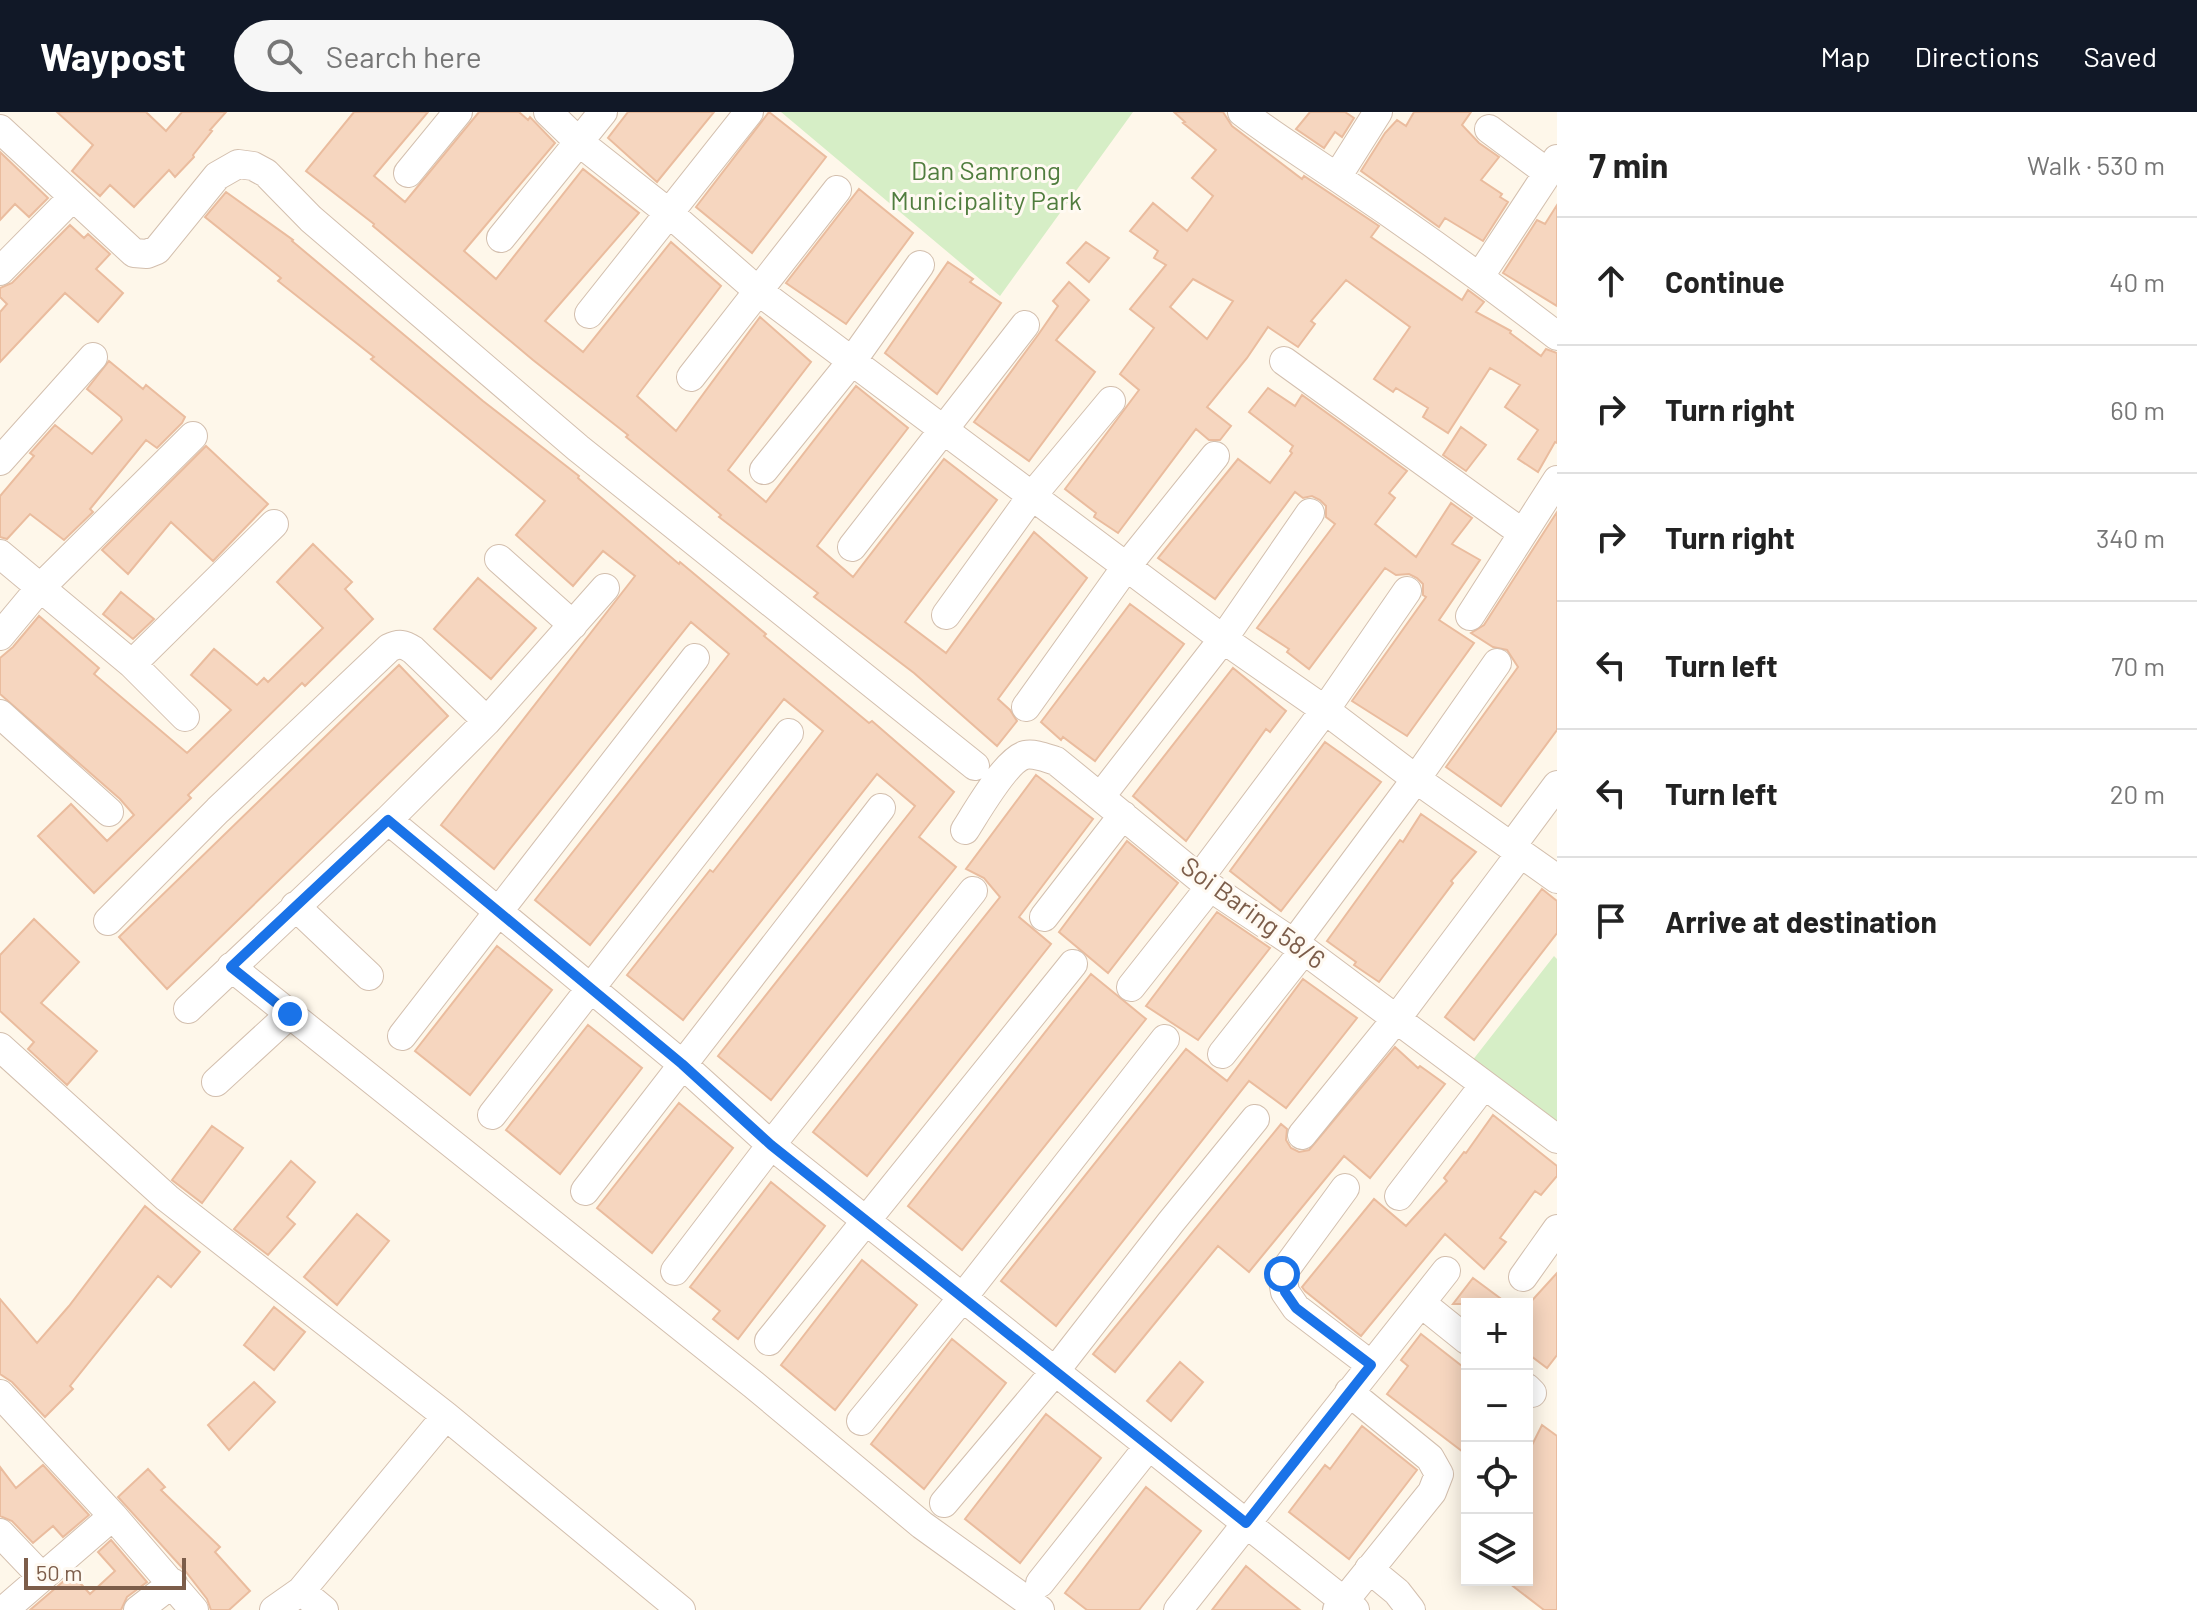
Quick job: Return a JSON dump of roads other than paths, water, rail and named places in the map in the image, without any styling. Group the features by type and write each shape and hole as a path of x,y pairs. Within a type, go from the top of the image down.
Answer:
{"street":[{"path":"408,173 458,112"},
{"path":"548,112 579,142 669,213 757,290 1223,639 1557,879"},
{"path":"501,238 603,112"},
{"path":"589,314 749,112"},
{"path":"1242,112 1480,276 1557,336"},
{"path":"1337,177 1378,112"},
{"path":"0,129 134,253 147,254 157,250 217,176 238,164 253,166 266,173 311,219 578,448 975,766"},
{"path":"1480,276 1552,166 1489,129"},
{"path":"691,377 837,190"},
{"path":"1,269 72,198"},
{"path":"764,470 852,361 920,265"},
{"path":"852,547 1025,325"},
{"path":"0,461 93,357"},
{"path":"1284,361 1521,532"},
{"path":"946,615 1031,497 1111,401"},
{"path":"0,636 39,589 193,436"},
{"path":"1026,707 1126,567 1215,456"},
{"path":"1470,616 1557,480"},
{"path":"1101,796 1223,639 1310,513"},
{"path":"132,664 274,524"},
{"path":"0,554 132,664 185,717"},
{"path":"499,559 573,625"},
{"path":"188,1009 388,820 487,721 605,588"},
{"path":"1131,987 1407,591"},
{"path":"108,921 218,810 389,648 404,644 413,650 487,721"},
{"path":"402,1036 695,658"},
{"path":"1222,1054 1497,663"},
{"path":"0,714 109,812"},
{"path":"492,1115 789,733"},
{"name":"Soi Baring 58/6","path":"965,830 1010,766 1023,756 1038,755 1056,761 1205,882 1299,946 1557,1139"},
{"path":"1302,1135 1397,1018 1516,850 1557,785"},
{"path":"585,1191 881,808"},
{"path":"1044,917 1123,815"},
{"path":"388,820 682,1064 771,1145 1056,1370 1345,1607 1369,1569 1432,1492 1439,1474 1430,1458 1349,1392"},
{"path":"675,1271 973,891"},
{"path":"295,906 369,976"},
{"path":"769,1341 1073,964"},
{"path":"231,967 754,1385 922,1525 1040,1597 1148,1447"},
{"path":"216,1082 290,1014"},
{"path":"861,1421 963,1297 1165,1039"},
{"path":"0,1047 167,1198 446,1416 681,1610"},
{"path":"1399,1196 1484,1085"},
{"path":"944,1503 1056,1370 1255,1119"},
{"path":"1345,1188 1282,1274 1285,1292 1296,1308 1371,1365"},
{"path":"1523,1277 1557,1229"},
{"path":"1178,1610 1446,1271"},
{"path":"1421,1303 1461,1335"},
{"path":"0,1394 113,1516 194,1610"},
{"path":"274,1610 301,1591 446,1416"},
{"path":"4,1610 113,1516"},
{"path":"0,1533 42,1577"},
{"path":"1369,1569 1397,1592 1411,1610"},
{"path":"138,1610 173,1583"},
{"path":"301,1591 324,1610"}],"park label":[{"name":"Dan Samrong Municipality Park","path":"986,186"}]}
